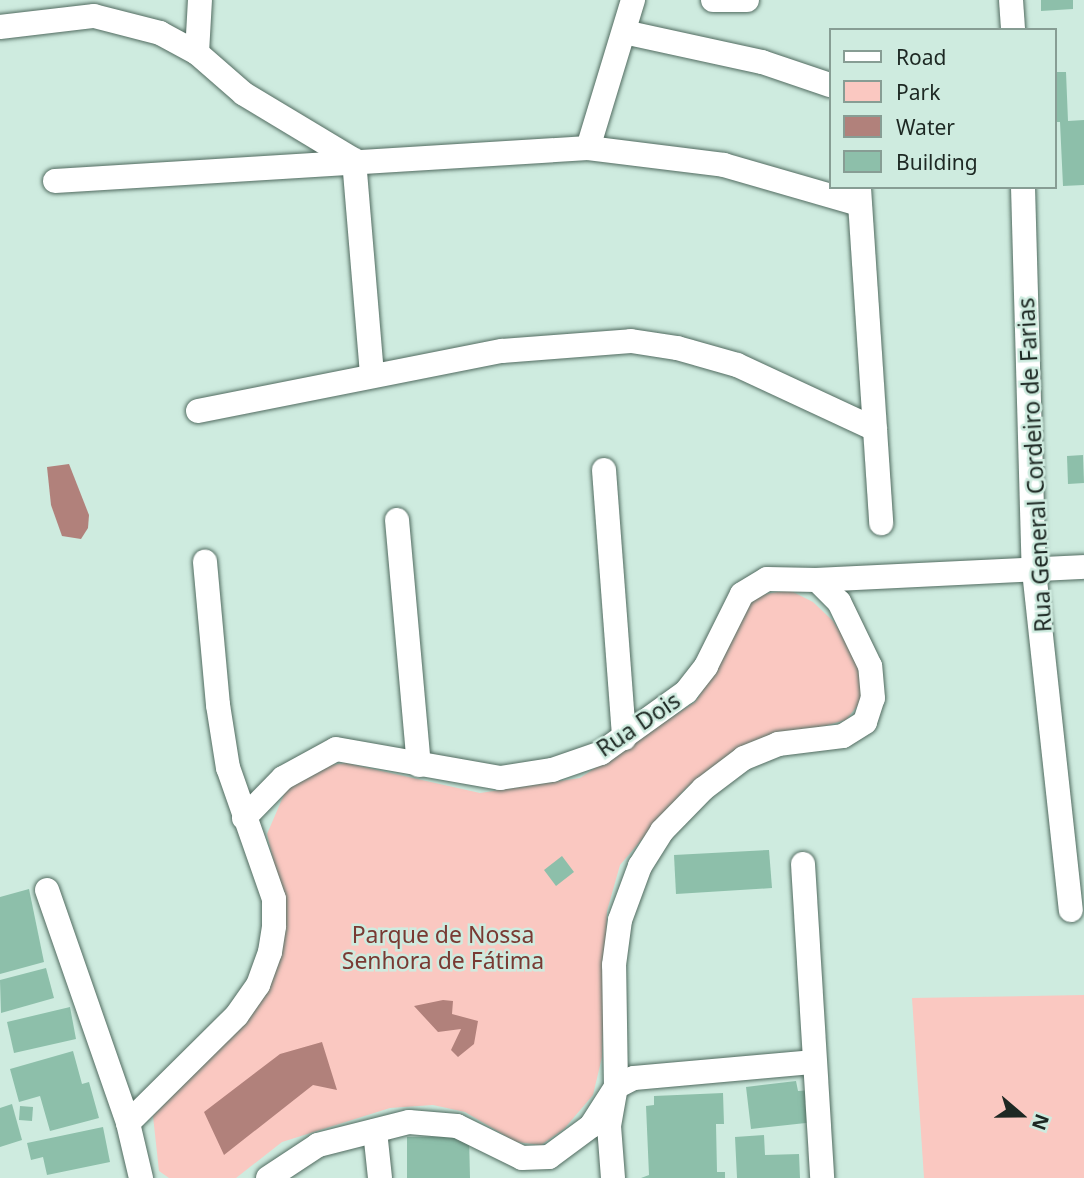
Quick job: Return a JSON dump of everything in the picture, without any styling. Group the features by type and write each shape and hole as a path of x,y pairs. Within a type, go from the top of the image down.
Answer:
{"street":[{"path":"197,53 200,0"},
{"path":"588,148 633,0"},
{"path":"713,0 747,0"},
{"path":"1011,0 1013,28"},
{"path":"0,27 95,8 160,33 197,53 244,94 354,160"},
{"path":"624,32 762,62 828,84"},
{"path":"55,181 354,160 588,148 724,165 828,189"},
{"path":"354,160 372,374"},
{"path":"829,189 859,196 881,523"},
{"name":"Rua General Cordeiro de Farias","path":"1023,189 1034,571 1071,910"},
{"path":"198,411 372,374 502,351 631,341 677,348 737,365 875,429"},
{"path":"604,470 624,738"},
{"path":"397,520 419,765"},
{"path":"128,1123 237,1015 258,985 270,952 274,899 228,768 218,705 205,562"},
{"name":"Rua Dois","path":"244,818 283,778 336,749 499,778 552,770 601,753 686,692 706,666 742,594 767,579 817,580 1084,567"},
{"path":"613,1178 609,1126 616,1087 614,965 620,920 640,866 662,831 703,789 744,758 778,744 843,736 865,722 873,698 870,666 839,602 817,580"},
{"path":"803,864 822,1178"},
{"path":"47,890 128,1123 141,1178"},
{"path":"268,1178 318,1145 433,1121 457,1126 522,1158 549,1157 591,1126 616,1087 655,1073 814,1062"},
{"path":"376,1131 380,1178"}],"green space":[{"name":"Parque de Nossa Senhora de Fátima","path":"789,590 813,602 833,621 854,653 862,679 862,700 846,720 734,751 685,789 620,865 607,911 602,1057 593,1095 564,1129 541,1145 516,1142 465,1112 433,1105 390,1108 282,1142 236,1178 169,1178 159,1171 153,1116 251,1016 282,943 281,892 267,834 286,790 315,767 346,763 480,793 580,778 695,702 718,667 741,609 760,595"},
{"path":"1084,995 1084,1178 924,1178 912,998"}],"water":[{"path":"69,464 89,515 88,528 81,539 62,536 51,505 47,467"},
{"path":"443,1000 453,1001 452,1014 478,1021 474,1044 458,1057 451,1050 461,1029 438,1032 414,1006"},
{"path":"322,1042 337,1090 313,1085 224,1155 204,1112 280,1054"}],"building":[{"path":"1041,0 1073,0 1073,9 1041,11"},
{"path":"1056,72 1066,72 1068,121 1084,120 1084,185 1063,186 1060,122 1056,122"},
{"path":"1083,455 1084,483 1068,484 1067,456"},
{"path":"769,850 772,888 676,894 674,855"},
{"path":"562,856 574,872 556,886 544,870"},
{"path":"29,889 44,962 0,974 0,897"},
{"path":"46,968 54,998 1,1013 0,980"},
{"path":"70,1007 76,1039 14,1053 7,1022"},
{"path":"73,1051 82,1084 89,1082 99,1118 50,1131 40,1096 19,1102 10,1069"},
{"path":"796,1081 798,1091 812,1090 815,1122 751,1129 746,1087"},
{"path":"723,1093 724,1124 716,1124 717,1172 725,1172 725,1178 641,1178 649,1175 646,1106 654,1105 654,1096"},
{"path":"12,1104 22,1140 0,1147 0,1108"},
{"path":"20,1106 33,1107 32,1121 19,1120"},
{"path":"103,1127 110,1162 47,1175 43,1157 31,1160 27,1143"},
{"path":"764,1135 765,1155 799,1154 800,1178 737,1178 735,1137"},
{"path":"469,1136 470,1178 407,1178 407,1137"}]}
